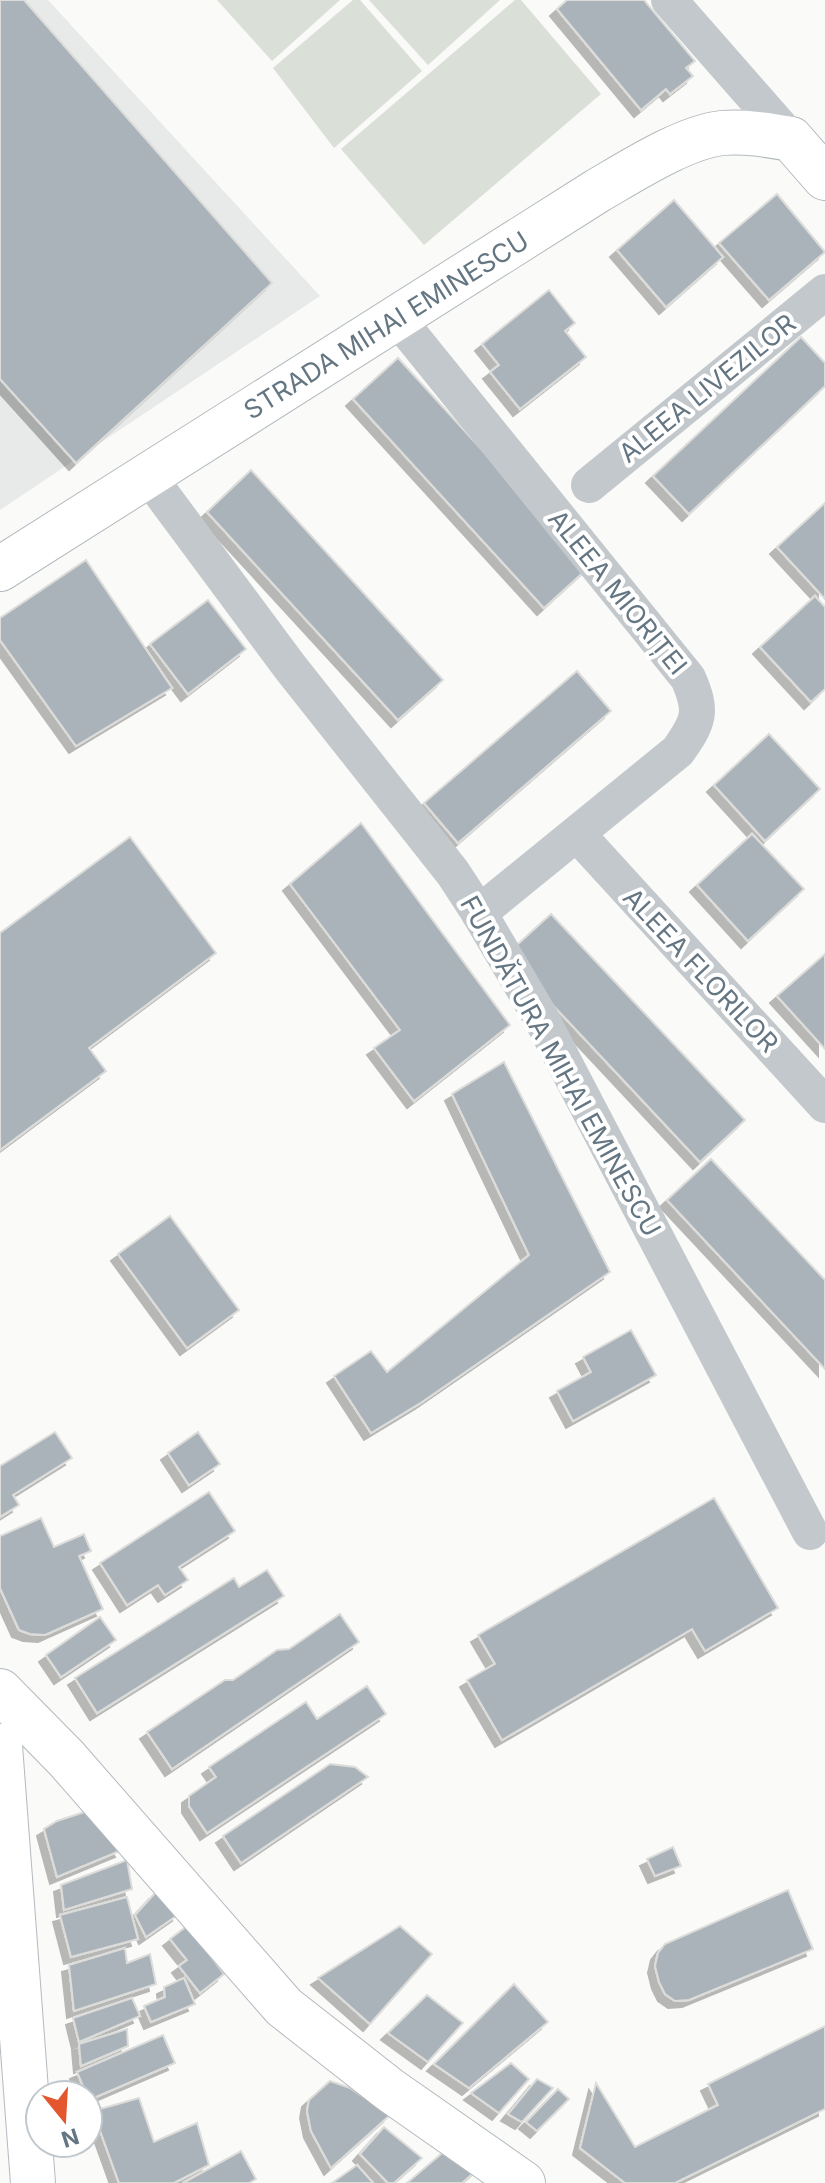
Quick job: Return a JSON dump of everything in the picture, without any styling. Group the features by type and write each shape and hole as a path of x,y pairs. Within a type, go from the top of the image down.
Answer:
{"street":[{"path":"669,0 825,178"},
{"name":"STRADA MIHAI EMINESCU","path":"0,569 597,191 683,146 719,133 747,132 791,139"},
{"name":"ALEEA LIVEZILOR","path":"589,485 825,292"},
{"name":"ALEEA MIORIȚEI","path":"397,318 688,678 698,702 694,729 678,751 479,913"},
{"name":"FUNDĂTURA MIHAI EMINESCU","path":"149,477 290,667 453,873 479,913 548,1032 810,1532"},
{"name":"ALEEA FLORILOR","path":"578,835 825,1105"},
{"path":"0,1691 66,1758 284,2007 390,2090 523,2183"},
{"path":"0,1746 33,2183"}],"shaded area":[{"path":"0,0 48,0 320,296 0,510"},
{"path":"217,0 340,0 272,61"},
{"path":"353,0 360,0 422,71 334,148 273,68"},
{"path":"369,0 500,0 428,65"},
{"path":"515,0 521,0 601,94 424,245 341,149"}],"building":[{"path":"0,0 24,0 272,283 76,463 0,379"},
{"path":"567,0 644,0 695,61 686,68 693,76 670,94 666,89 641,110 557,9"},
{"path":"777,194 825,252 769,300 719,243"},
{"path":"674,200 723,257 666,307 617,250"},
{"path":"549,290 575,323 565,331 586,357 520,409 490,372 499,365 482,344"},
{"path":"801,337 825,363 825,386 689,514 653,476"},
{"path":"398,358 589,567 544,608 353,399"},
{"path":"251,470 443,680 398,720 207,512"},
{"path":"825,503 825,599 777,547"},
{"path":"86,560 172,688 76,746 0,640 0,618"},
{"path":"815,596 825,607 825,689 811,702 760,647"},
{"path":"208,600 246,649 188,694 150,644"},
{"path":"577,671 611,711 458,843 424,803"},
{"path":"769,734 820,789 765,841 714,785"},
{"path":"361,823 510,1025 414,1101 374,1048 400,1030 290,884"},
{"path":"752,834 804,889 748,941 697,885"},
{"path":"130,837 216,953 89,1048 106,1071 0,1150 0,933"},
{"path":"551,914 745,1120 700,1162 506,955"},
{"path":"825,954 825,1049 777,996"},
{"path":"504,1062 610,1272 422,1402 371,1433 334,1376 371,1351 387,1372 529,1255 452,1094"},
{"path":"711,1159 825,1280 825,1369 667,1200"},
{"path":"170,1216 239,1310 187,1348 118,1254"},
{"path":"631,1330 656,1375 573,1421 557,1391 591,1372 583,1357"},
{"path":"55,1432 72,1458 13,1495 19,1505 0,1517 0,1466"},
{"path":"198,1432 220,1464 189,1485 168,1453"},
{"path":"209,1492 235,1531 179,1567 188,1580 165,1595 158,1585 127,1605 100,1563"},
{"path":"714,1498 778,1608 705,1651 692,1629 502,1740 467,1680 495,1664 478,1635"},
{"path":"41,1518 54,1547 84,1534 91,1551 79,1556 103,1609 45,1635 19,1630 0,1588 0,1536"},
{"path":"267,1570 284,1596 97,1713 75,1678 234,1578 239,1587"},
{"path":"340,1614 359,1642 172,1769 147,1732 225,1680 233,1680 277,1650 289,1649"},
{"path":"100,1617 116,1640 61,1677 46,1655"},
{"path":"367,1686 386,1714 207,1833 189,1806 189,1796 216,1777 209,1767 306,1702 317,1719"},
{"path":"330,1764 355,1767 368,1777 241,1863 223,1836"},
{"path":"97,1808 122,1850 57,1877 44,1829 57,1821"},
{"path":"673,1847 681,1866 655,1876 647,1859"},
{"path":"127,1860 132,1889 64,1910 61,1885"},
{"path":"788,1890 813,1949 689,2000 675,2001 665,1994 655,1966 658,1953 665,1944"},
{"path":"156,1892 179,1914 146,1937 135,1915"},
{"path":"127,1897 138,1939 71,1957 60,1915"},
{"path":"187,1926 224,1974 200,1993 179,1966 187,1960 170,1939"},
{"path":"400,1926 432,1954 370,2024 318,1978"},
{"path":"125,1948 127,1963 150,1954 156,1984 74,2011 69,1965"},
{"path":"184,1978 195,2004 151,2022 144,2006 165,1997 164,1987"},
{"path":"514,1984 548,2022 469,2088 434,2064"},
{"path":"427,1995 463,2023 428,2062 388,2033"},
{"path":"132,1998 140,2016 79,2042 73,2018"},
{"path":"825,2026 825,2109 675,2183 625,2183 580,2148 596,2083 635,2147 718,2105 708,2084"},
{"path":"127,2029 128,2046 81,2066 79,2044"},
{"path":"163,2035 175,2063 104,2094 104,2079 80,2079 77,2072"},
{"path":"511,2063 529,2079 499,2113 471,2093"},
{"path":"537,2079 553,2088 522,2122 508,2114"},
{"path":"330,2081 350,2088 390,2115 331,2168 311,2131 307,2111 309,2100"},
{"path":"558,2089 569,2099 537,2131 526,2122"},
{"path":"139,2098 154,2142 197,2123 209,2165 174,2183 119,2183 104,2141 104,2108"},
{"path":"384,2127 422,2158 394,2183 388,2183 360,2154"},
{"path":"447,2149 479,2168 462,2183 407,2183"},
{"path":"241,2151 256,2179 249,2183 183,2183"},
{"path":"357,2165 373,2183 332,2183"}]}
